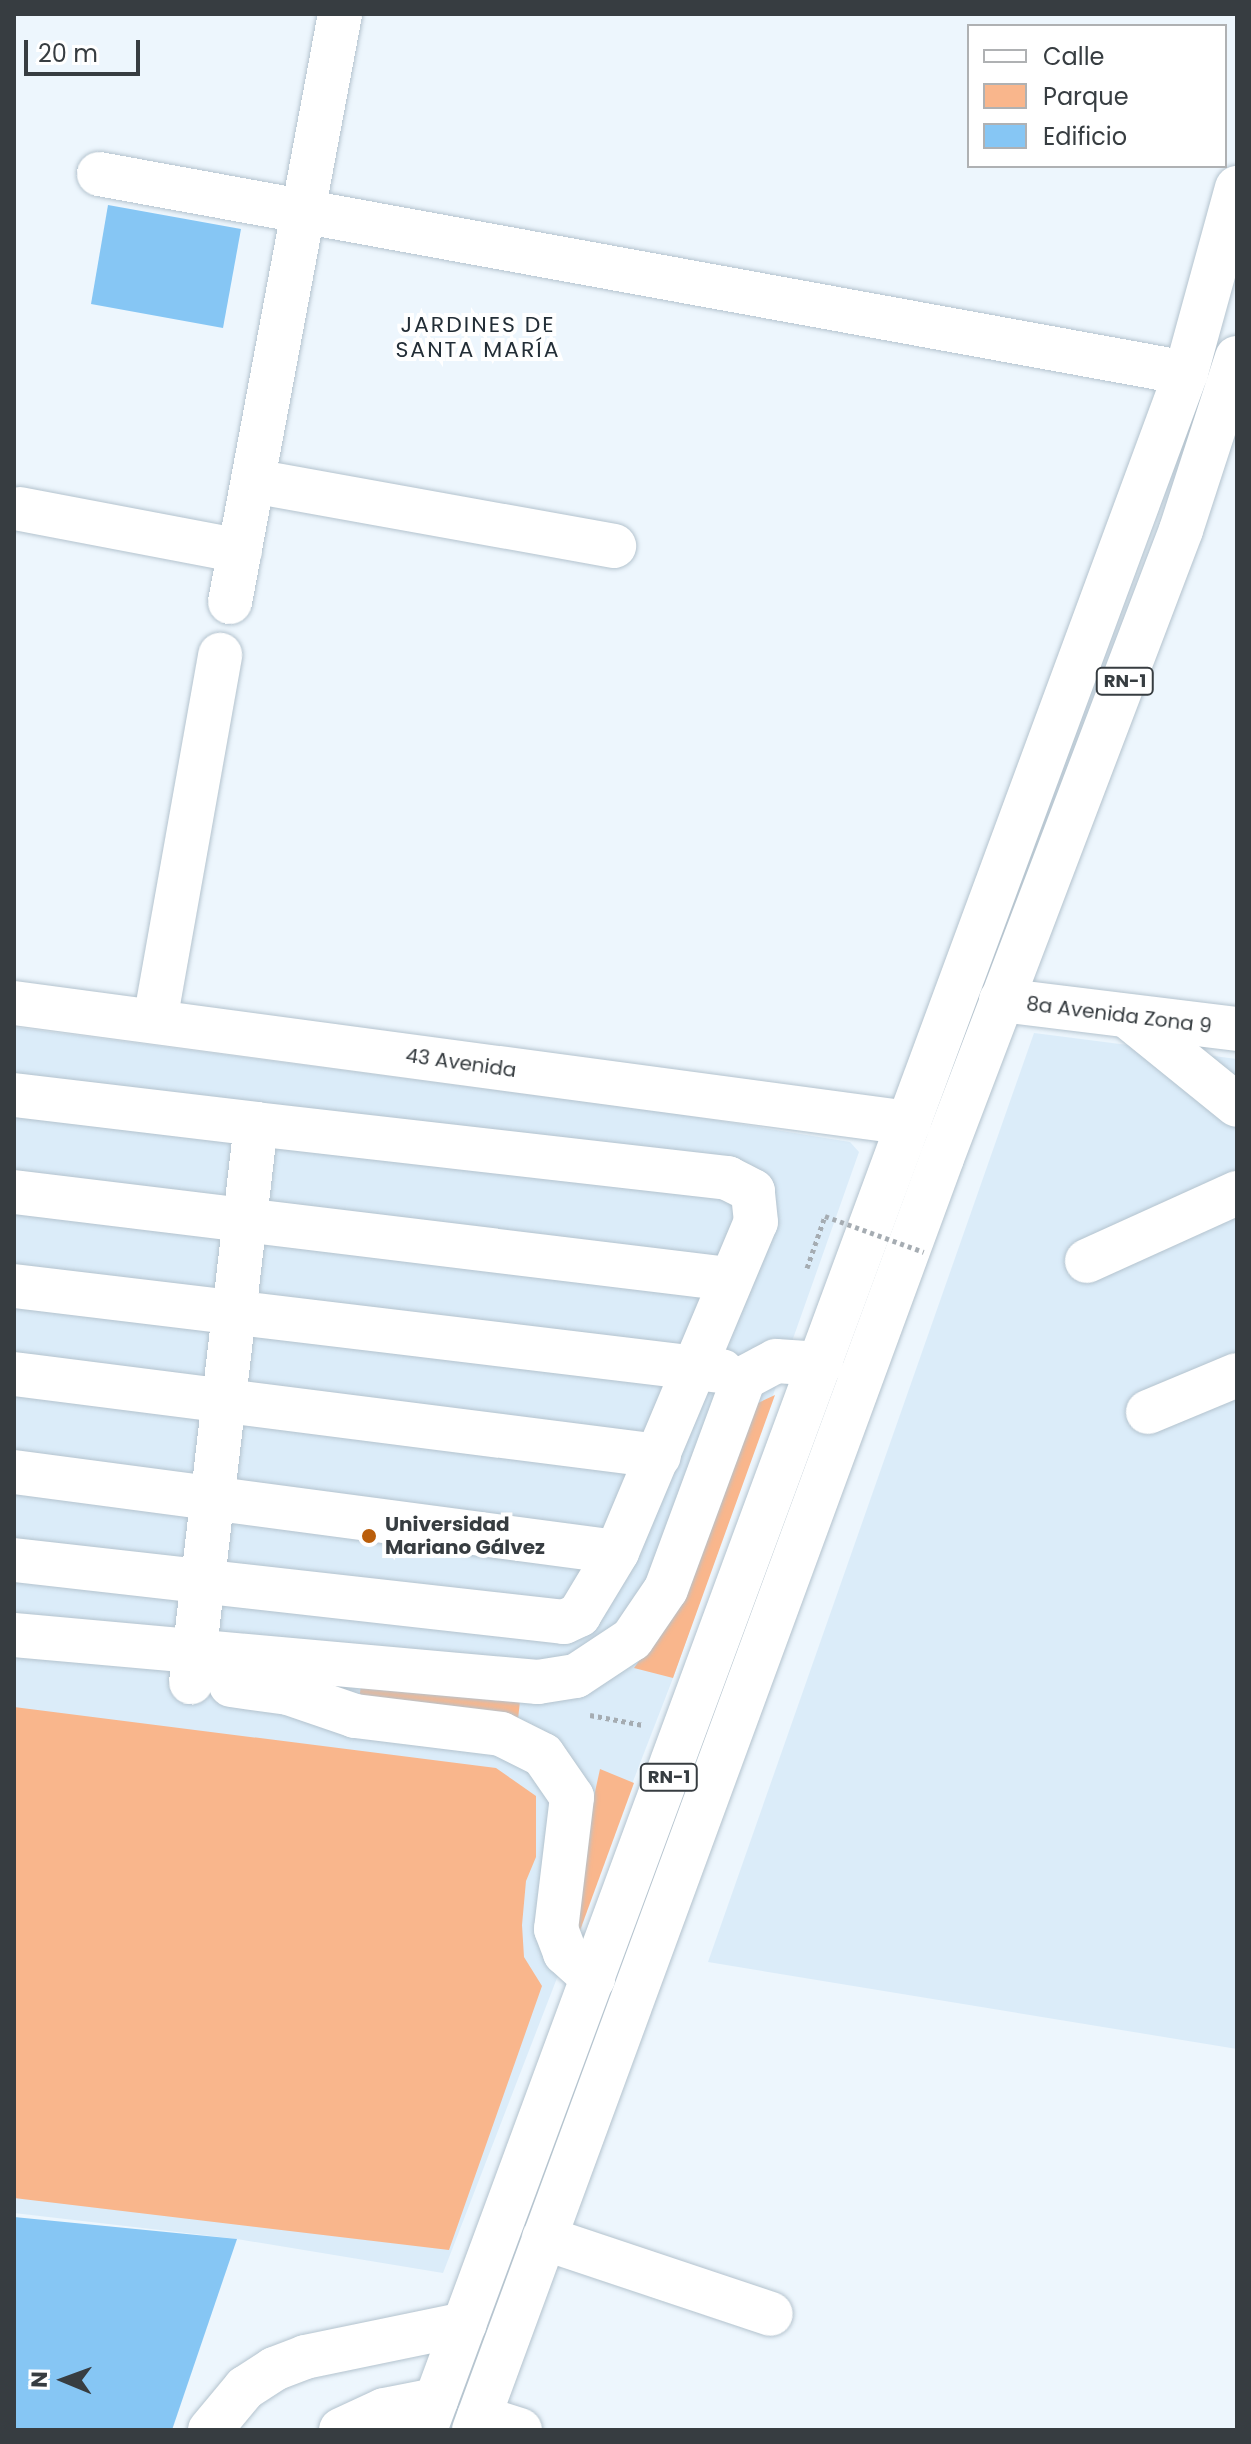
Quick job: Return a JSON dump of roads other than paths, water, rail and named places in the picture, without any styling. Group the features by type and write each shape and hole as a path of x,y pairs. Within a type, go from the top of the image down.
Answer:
{"main road":[{"path":"230,602 340,14"},
{"path":"99,174 1186,373"},
{"name":"RN-1","path":"431,2415 686,1733 1186,373 1237,188"},
{"name":"RN-1","path":"477,2423 1001,1000 1176,545 1237,358"},
{"path":"253,481 614,546"},
{"path":"20,509 240,551"},
{"path":"155,1021 220,655"},
{"name":"8a Avenida Zona 9","path":"1001,1000 1237,1029"},
{"name":"43 Avenida","path":"14,1003 909,1123"},
{"path":"1127,1016 1237,1105"},
{"path":"14,1095 728,1178 753,1191 759,1211 617,1552 579,1615 564,1622 14,1560"},
{"path":"193,1669 256,1124"},
{"path":"14,1192 729,1279"},
{"path":"1087,1261 1237,1193"},
{"path":"14,1286 234,1314 695,1364 744,1378"},
{"path":"14,1658 193,1669 538,1682 576,1676 632,1639 666,1589 744,1378 776,1361 821,1364"},
{"path":"14,1374 659,1456"},
{"path":"1148,1412 1237,1375"},
{"path":"14,1472 212,1495 617,1552"},
{"path":"14,1635 193,1669 288,1693 355,1716 501,1734 543,1755 572,1797 556,1929 565,1953 593,1978"},
{"path":"544,2238 771,2314"},
{"path":"210,2430 245,2388 274,2369 305,2357 465,2324"},
{"path":"341,2430 384,2410 431,2415"},
{"path":"477,2423 520,2430"}],"place":[{"name":"Universidad Mariano Gálvez","path":"369,1536"}],"district":[{"name":"JARDINES DE SANTA MARÍA","path":"478,336"}]}
